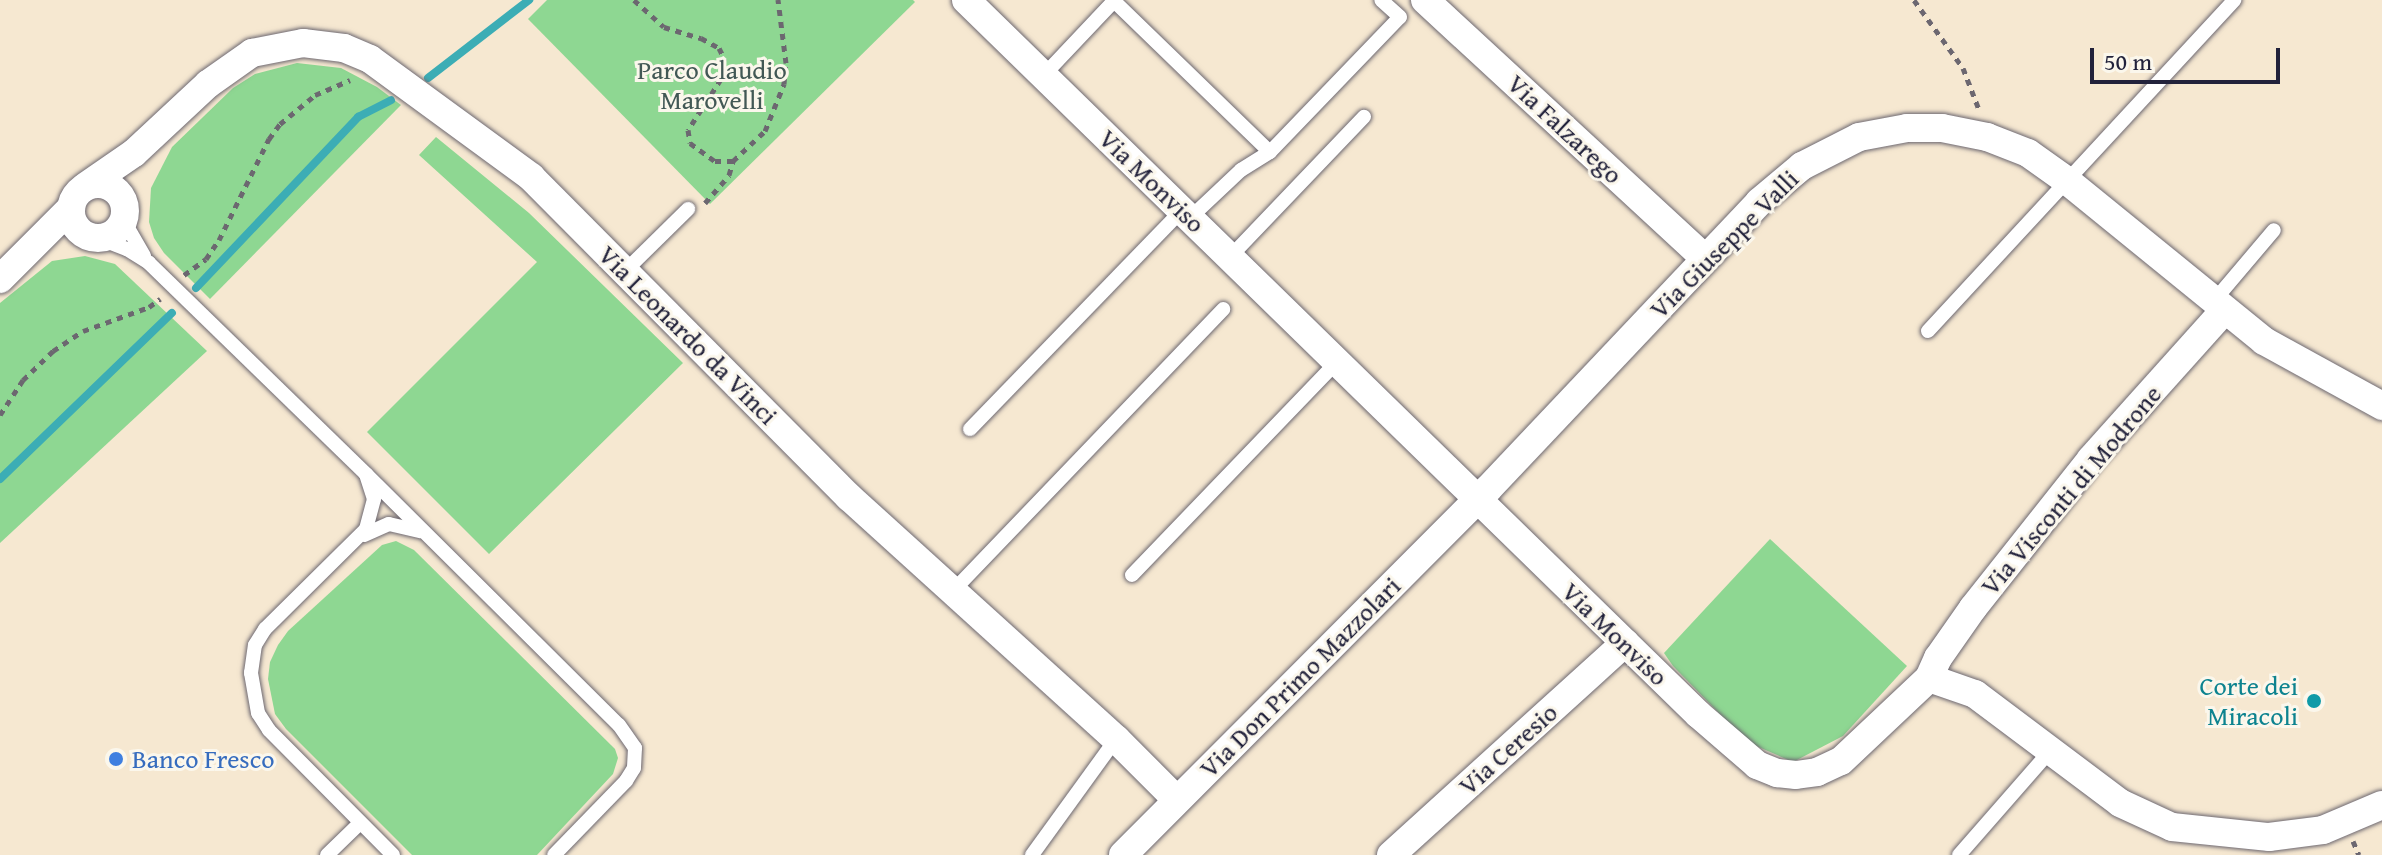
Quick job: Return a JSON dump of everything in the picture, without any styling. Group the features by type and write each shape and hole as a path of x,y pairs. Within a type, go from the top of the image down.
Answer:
{"street":[{"name":"Via Monviso","path":"966,0 1729,744 1757,765 1777,773 1817,772 1841,761 1929,678"},
{"name":"Via Falzarego","path":"1425,0 1705,258"},
{"name":"Via Leonardo da Vinci","path":"10,269 84,216 101,179 154,137 208,84 252,53 303,43 344,48 370,59 531,177 849,497 1116,739 1177,800"},
{"name":"Via Giuseppe Valli","path":"1478,499 1774,188 1816,157 1843,143 1873,133 1907,128 1942,128 1987,137 2028,153 2066,180 2218,306 2303,365 2382,406"},
{"name":"Via Leonardo da Vinci","path":"125,206 132,176 154,137"},
{"path":"109,186 125,206 121,226 84,216 109,186"},
{"name":"Via Visconti di Modrone","path":"1929,678 1938,658 1973,608 2218,306"},
{"name":"Via Don Primo Mazzolari","path":"1123,855 1478,499"},
{"name":"Via Ceresio","path":"1391,855 1625,643"},
{"path":"1929,678 1975,694 2130,810 2172,827 2269,837 2308,832 2350,821 2382,805"}],"lane":[{"path":"1044,75 1115,0 1270,152"},
{"path":"970,429 1186,214 1241,170 1270,152 1400,17 1381,0"},
{"path":"1928,331 2234,0"},
{"path":"1230,257 1364,117"},
{"path":"125,206 128,228 149,263"},
{"path":"624,272 688,209"},
{"path":"84,216 149,263 619,725 635,748 634,768 626,781 554,855"},
{"path":"2218,306 2274,230"},
{"path":"952,592 1223,309"},
{"path":"1132,575 1337,362"},
{"path":"366,474 374,510 357,540 265,629 255,645 251,673 258,713 269,730 393,855"},
{"path":"357,540 389,524 403,524 427,535"},
{"path":"1032,855 1116,739"},
{"path":"1959,855 2050,751"},
{"path":"327,855 360,823"}],"path":[{"path":"634,0 664,27 719,48 724,58 721,79 688,130 690,143 715,161 733,161"},
{"path":"688,209 705,203 729,175 733,161 765,131 784,84 786,63 778,0"},
{"path":"1914,0 1963,68 1987,137"},
{"path":"183,276 206,259 219,240 269,139 280,124 333,84 361,80"},
{"path":"0,415 23,380 53,351 83,331 149,307 165,295"}],"green space":[{"name":"Parco Claudio Marovelli","path":"547,0 915,2 710,204 528,19"},
{"path":"297,63 341,68 377,87 401,105 210,299 164,253 154,238 149,222 151,188 172,147 233,88 255,74"},
{"path":"436,137 529,213 683,363 489,554 367,432 537,262 419,155"},
{"path":"85,256 115,264 207,351 0,543 0,303 52,261"},
{"path":"1770,539 1907,666 1843,736 1793,762 1747,742 1664,653"},
{"path":"396,541 414,550 615,749 618,758 613,774 537,855 412,855 286,729 275,714 268,679 270,662 278,645 288,631 382,545"}],"waterway":[{"path":"428,78 529,0"},
{"path":"196,288 358,117 391,100"},
{"path":"0,479 172,313"}],"place":[{"name":"Corte dei Miracoli","path":"2314,701"},
{"name":"Banco Fresco","path":"116,759"}]}
